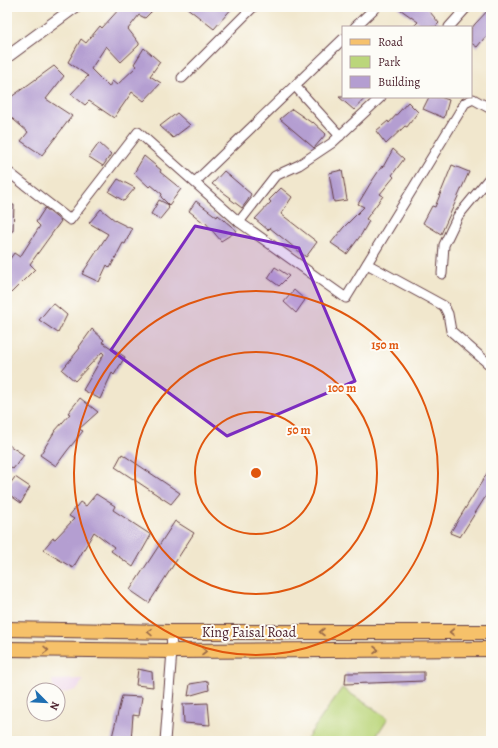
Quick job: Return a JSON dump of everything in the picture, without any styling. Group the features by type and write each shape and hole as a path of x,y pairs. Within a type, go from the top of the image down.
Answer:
{"main road":[{"name":"King Faisal Road","path":"7,629 171,632 491,632"},
{"name":"King Faisal Road","path":"7,649 172,651 491,649"}],"street":[{"path":"7,57 75,7"},
{"path":"182,78 253,7"},
{"path":"356,26 376,7"},
{"path":"450,26 468,7"},
{"path":"195,182 342,40"},
{"path":"295,86 340,136"},
{"path":"239,222 275,176 299,165 332,144 380,98"},
{"path":"7,171 70,220 138,132 239,222 346,298 465,103 473,99 491,109"},
{"path":"442,274 444,245 458,216 491,176"},
{"path":"367,264 444,306 448,314 451,331 491,366"},
{"path":"165,741 172,651 171,632"}],"highlighted area":[{"path":"195,226 299,248 355,381 227,436 111,350"}],"shaded area":[{"path":"83,679 78,689 66,693 66,682 52,682 52,680"}],"green space":[{"path":"342,688 388,718 373,741 305,741"}],"building":[{"path":"121,7 156,7 145,18 139,15 128,29 139,45 121,62 106,46 91,69 109,87 112,81 117,85 137,66 134,64 144,48 160,62 150,76 161,83 144,101 132,92 114,118 89,101 85,105 71,94 88,76 68,62 81,39 86,43 100,26 102,28"},
{"path":"186,7 233,7 214,29"},
{"path":"397,7 426,7 439,23 436,26 414,26 418,22"},
{"path":"491,7 491,30 477,47 472,44 472,28"},
{"path":"54,66 64,76 46,99 72,116 42,155 21,141 28,132 7,114 7,100"},
{"path":"339,97 365,98 354,110"},
{"path":"428,98 443,98 449,100 444,118 423,109"},
{"path":"408,102 418,112 407,127 405,126 386,144 376,131 388,121 389,123"},
{"path":"292,109 312,123 313,122 326,134 314,148 280,119"},
{"path":"177,113 190,125 173,138 160,126"},
{"path":"99,143 111,154 103,166 89,157"},
{"path":"393,149 404,159 392,175 394,177 380,194 383,196 366,219 369,221 347,254 331,243 343,228 364,207 358,204 382,166 383,167"},
{"path":"144,156 161,170 160,172 181,189 169,205 161,197 162,194 151,185 149,187 134,173"},
{"path":"452,165 469,172 441,234 423,223 432,206 435,207"},
{"path":"342,170 347,200 334,202 329,173"},
{"path":"224,171 251,194 242,208 212,184"},
{"path":"118,179 135,188 124,201 109,192"},
{"path":"281,188 292,197 281,214 317,242 306,257 270,228 268,230 255,219 271,202 269,200"},
{"path":"159,200 169,205 169,208 160,219 151,214"},
{"path":"196,201 217,217 218,215 237,231 221,241 205,222 204,223 189,211"},
{"path":"7,205 14,205 13,231 7,232"},
{"path":"45,208 61,221 30,264 35,269 11,293 7,291 7,263 14,253 20,257 40,226 36,222"},
{"path":"101,209 116,221 132,229 125,244 123,243 110,268 107,265 99,282 82,274 108,234 89,223"},
{"path":"275,267 289,276 279,286 268,278"},
{"path":"294,290 305,300 296,313 284,302"},
{"path":"53,303 67,315 58,333 39,320"},
{"path":"92,329 104,340 102,342 125,357 114,375 112,373 100,399 83,390 104,354 102,352 75,381 62,370 80,348 79,347"},
{"path":"80,398 98,412 79,429 83,431 56,466 40,455 55,431 70,414 68,413"},
{"path":"7,444 24,455 13,469 7,464"},
{"path":"122,454 180,493 171,504 115,467"},
{"path":"491,467 491,488 460,537 450,533"},
{"path":"15,477 30,487 21,503 7,493 7,488"},
{"path":"96,494 115,506 113,510 151,535 133,567 111,551 114,547 94,532 73,568 43,550 53,538 55,539 74,519 69,516 80,502 86,506"},
{"path":"175,521 194,533 149,603 130,590"},
{"path":"138,669 152,672 153,687 136,685"},
{"path":"424,672 424,681 345,684 346,673"},
{"path":"208,681 209,690 188,696 190,684"},
{"path":"122,696 142,697 139,716 133,715 131,741 111,741"},
{"path":"208,703 210,725 184,723 183,704"}]}
